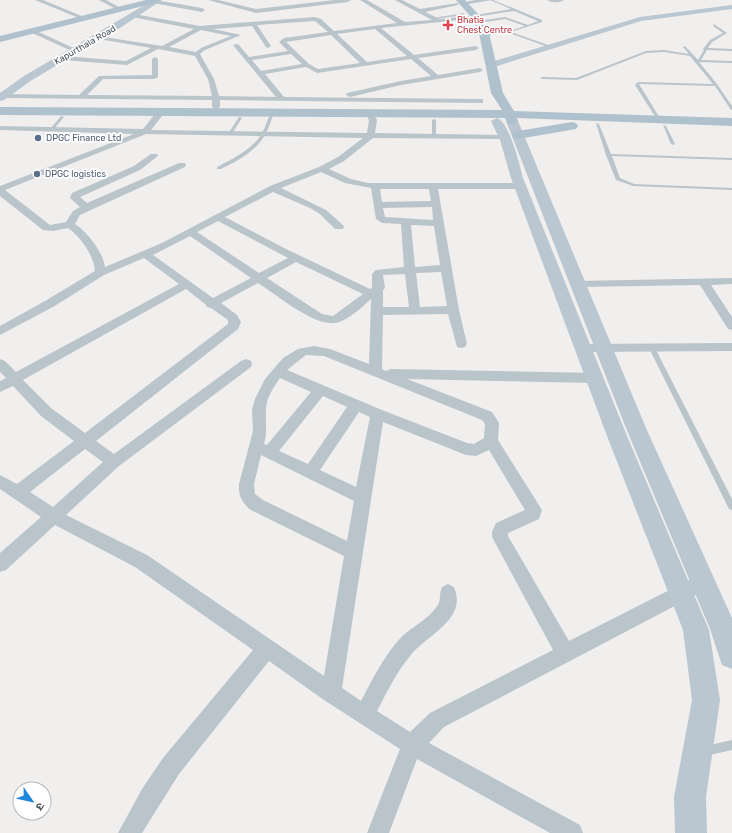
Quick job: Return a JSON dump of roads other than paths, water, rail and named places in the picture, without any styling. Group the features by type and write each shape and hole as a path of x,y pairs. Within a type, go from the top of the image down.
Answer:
{"main road":[{"path":"0,38 116,8 150,1"},
{"path":"0,38 150,1"},
{"path":"458,2 484,35 505,125"},
{"path":"472,18 480,74"},
{"path":"497,93 510,104 515,106 566,116 732,129"},
{"path":"456,118 471,111 478,105 482,97 505,125"},
{"path":"0,111 128,110 160,114 240,118 271,115"},
{"path":"0,117 62,117 216,112 271,115 456,118 505,125 732,122"},
{"path":"371,116 434,120 456,118 505,125 566,116"}],"street":[{"path":"38,0 81,17"},
{"path":"102,0 116,8"},
{"path":"211,0 256,11 348,0"},
{"path":"363,0 403,24"},
{"path":"398,0 437,20"},
{"path":"419,10 458,2 490,0"},
{"path":"550,0 562,0"},
{"path":"150,1 202,10"},
{"name":"Kapurthala Road","path":"4,94 134,16 150,1"},
{"path":"50,5 62,2"},
{"path":"234,11 266,3 298,13 306,20"},
{"path":"491,66 647,17 732,7"},
{"path":"134,16 238,35 203,49 197,54"},
{"path":"414,18 420,22"},
{"path":"472,18 437,20 376,27 282,40 282,42 307,65 314,70 320,71 476,48"},
{"path":"210,20 214,27"},
{"path":"63,58 127,63 200,28 319,20 365,64"},
{"path":"288,21 293,26"},
{"path":"254,24 257,31 268,46"},
{"path":"376,27 436,77"},
{"path":"32,31 76,51"},
{"path":"98,37 197,54"},
{"path":"236,45 282,99"},
{"path":"247,59 293,52"},
{"path":"197,54 212,81 217,99 216,112"},
{"path":"128,110 140,88 156,76 155,59"},
{"path":"260,73 307,65"},
{"path":"333,100 401,83 436,77 480,74"},
{"path":"81,97 100,78 140,88 217,99 333,100 482,97"},
{"path":"4,94 81,97 140,88"},
{"path":"100,273 99,262 92,250 74,228 69,225 47,228 0,190 146,131 160,114"},
{"path":"0,331 49,304 100,273 190,232 273,188 322,169 341,159 370,136 373,130 371,116"},
{"path":"0,128 230,134 434,136 505,125"},
{"path":"505,125 517,178 593,348 636,428 703,582 721,611 732,655"},
{"path":"505,125 578,284 593,348 594,378 696,630 706,700 690,797 691,833"},
{"path":"86,207 75,198 75,195 132,171 154,156"},
{"path":"69,225 76,213 86,207 182,165"},
{"path":"322,169 350,183 361,186 521,186"},
{"path":"376,186 379,217 382,220 439,223"},
{"path":"433,186 445,268 461,344"},
{"path":"273,188 313,206 339,227"},
{"path":"377,204 436,204"},
{"path":"217,217 295,258 375,291"},
{"path":"406,222 410,270 416,311"},
{"path":"190,232 318,317 326,320 334,320 340,317 375,291"},
{"path":"17,493 234,326 235,322 233,318 211,304 144,254"},
{"path":"211,304 295,258"},
{"path":"379,373 378,311 375,291 378,274 380,272 445,268"},
{"path":"704,281 732,326"},
{"path":"578,284 732,281"},
{"path":"0,387 186,285"},
{"path":"378,311 453,310"},
{"path":"593,348 732,347"},
{"path":"262,450 259,408 265,391 278,372 291,359 303,352 315,350 326,352 487,416 492,423 491,441 534,510 533,514 529,517 502,528 500,537 566,654"},
{"path":"0,364 46,412 114,462"},
{"path":"0,564 114,462 246,364"},
{"path":"278,372 377,414 471,451 480,448 491,441"},
{"path":"379,373 594,378"},
{"path":"321,389 262,450 246,484 247,496 257,505 354,553"},
{"path":"311,472 356,405"},
{"path":"331,693 354,553 361,497 377,414"},
{"path":"262,450 361,497"},
{"path":"0,481 53,516 141,561 266,649 412,745 572,833"},
{"path":"378,833 412,745 437,720 703,582"},
{"path":"365,714 390,666 405,647 438,619 448,606 448,593"},
{"path":"129,833 171,766 266,649"}],"lane":[{"path":"484,35 510,32 541,21 490,0"},
{"path":"472,18 513,10"},
{"path":"472,18 505,18 529,26"},
{"path":"697,61 711,41 725,33 714,25"},
{"path":"510,32 550,47"},
{"path":"685,47 716,85 732,110"},
{"path":"705,49 732,50"},
{"path":"542,78 576,79 646,52 664,50 691,55"},
{"path":"697,61 732,62"},
{"path":"673,144 637,85 638,83 716,85"},
{"path":"219,168 248,152 264,134 271,115"},
{"path":"52,129 62,117"},
{"path":"230,134 240,118"},
{"path":"434,120 434,136"},
{"path":"591,124 608,155 618,179 624,183 632,185 732,189"},
{"path":"608,155 732,159"},
{"path":"652,348 732,507"},
{"path":"697,752 732,745"}],"place":[{"name":"Bhatia Chest Centre","path":"448,25"},
{"name":"DPGC Finance Ltd","path":"38,138"},
{"name":"DPGC logistics","path":"37,174"}]}
